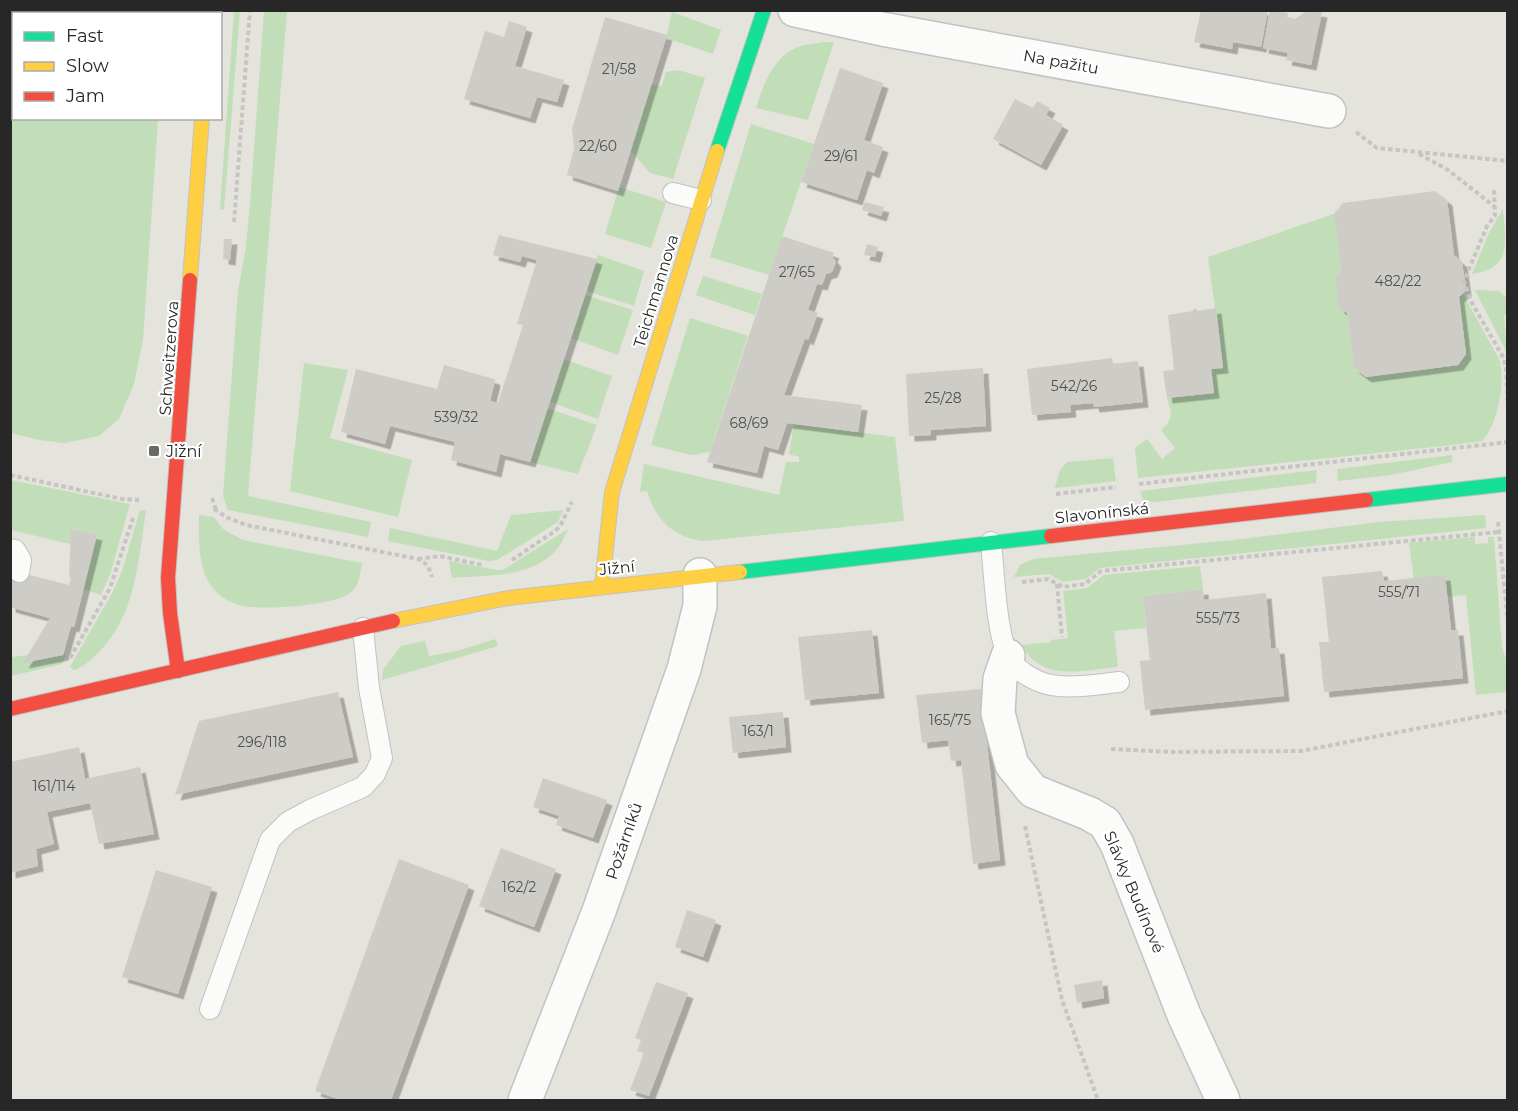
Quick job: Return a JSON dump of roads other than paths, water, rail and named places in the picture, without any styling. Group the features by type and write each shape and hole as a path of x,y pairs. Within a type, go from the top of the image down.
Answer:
{"main road":[{"name":"Teichmannova","path":"602,586 612,492 701,200 764,10"},
{"name":"Schweitzerova","path":"178,671 168,578 202,120"},
{"name":"Slavonínská","path":"700,575 1508,484"},
{"name":"Jižní","path":"10,709 363,628 508,598 700,575"}],"street":[{"name":"Na pažitu","path":"795,10 893,31 1329,111"},
{"name":"Požárníků","path":"525,1101 599,911 684,669 700,606 700,575"},
{"name":"Slávky Budínové","path":"1008,656 1000,680 998,713 1012,765 1033,791 1090,814 1105,823 1117,844 1184,1015 1223,1101"}],"lane":[{"path":"673,193 701,200"},
{"path":"991,542 1002,636 1008,656 1017,669 1028,676 1058,687 1119,682"},
{"path":"10,549 15,550 21,560 19,572"},
{"path":"210,1009 270,840 288,822 363,787 375,774 382,758 369,688 363,628"}],"place":[{"name":"Jižní","path":"154,451"}]}
